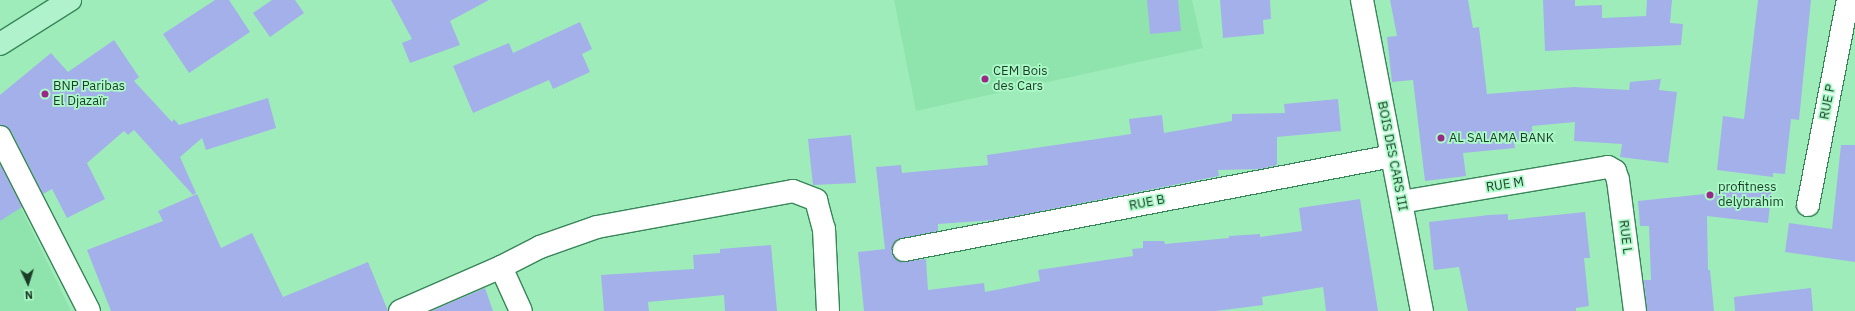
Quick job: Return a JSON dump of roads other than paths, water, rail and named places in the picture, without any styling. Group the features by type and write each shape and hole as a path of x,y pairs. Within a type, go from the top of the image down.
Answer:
{"main road":[{"path":"0,44 70,0"}],"street":[{"name":"BOIS DES CARS III","path":"1362,0 1422,311"},
{"name":"RUE P","path":"1808,204 1848,0"},
{"path":"0,137 89,311"},
{"name":"RUE B","path":"904,250 1391,156"},
{"name":"RUE M","path":"1401,202 1608,167"},
{"name":"RUE L","path":"1608,167 1615,172 1618,180 1635,311"},
{"path":"400,311 501,267 540,247 597,227 793,191 816,200 824,229 828,311"},
{"path":"501,267 521,311"}],"place":[{"name":"CEM Bois des Cars","path":"985,79"},
{"name":"BNP Paribas El Djazaïr","path":"45,94"},
{"name":"AL SALAMA BANK","path":"1441,138"},
{"name":"profitness delybrahim","path":"1710,195"}]}
